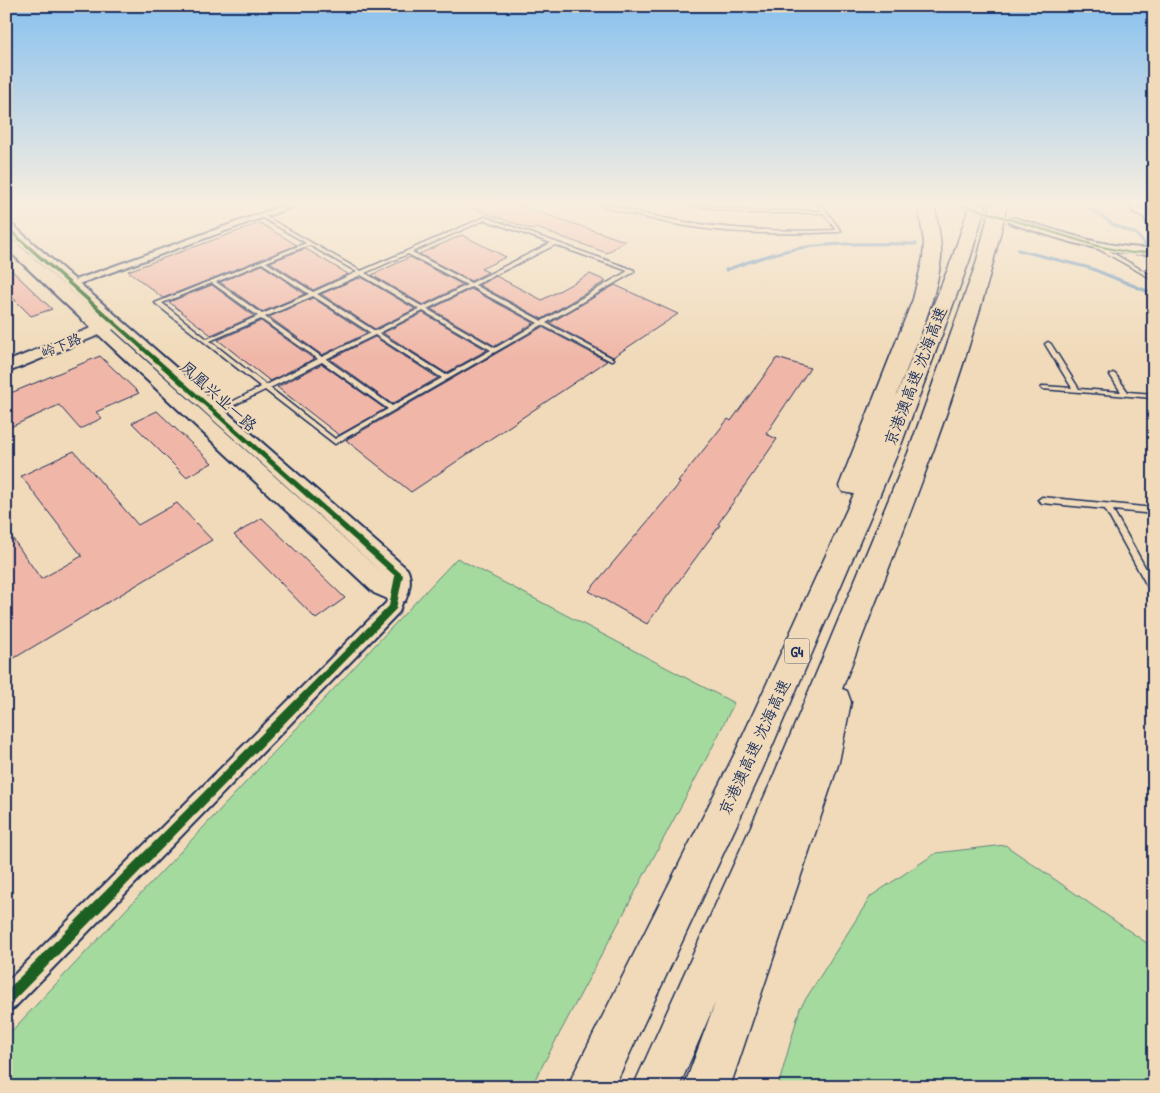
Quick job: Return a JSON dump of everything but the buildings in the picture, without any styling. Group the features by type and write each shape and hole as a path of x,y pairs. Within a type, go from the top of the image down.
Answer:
{"highway":[{"path":"747,765 922,299 931,255"},
{"name":"京港澳高速 沈海高速","path":"590,1087 747,765 889,445 962,255"},
{"name":"京港澳高速 沈海高速","path":"656,1087 784,794 852,624 920,453 989,255"},
{"path":"707,1087 821,762 852,624"}],"street":[{"name":"凤凰兴业一路","path":"24,255 65,286 107,323 216,412 399,575 397,594 382,587 107,323"},
{"name":"凤凰兴业一路","path":"35,255 65,286"},
{"path":"65,286 152,255"},
{"name":"岭下路","path":"6,360 107,323"},
{"name":"岭下路","path":"6,368 107,323"},
{"path":"6,1000 393,606 397,594"}],"lane":[{"path":"280,255 158,304 335,442 632,271 588,255"},
{"path":"330,255 495,350"},
{"path":"206,341 401,255"},
{"path":"414,255 611,359"},
{"path":"216,412 531,255"},
{"path":"1113,255 1154,279"},
{"path":"263,262 446,378"},
{"path":"213,282 392,409"},
{"path":"1048,344 1077,391"},
{"path":"1113,375 1126,394"},
{"path":"1044,388 1154,396"},
{"path":"1042,500 1154,511"},
{"path":"1108,506 1154,591"}],"green space":[{"path":"457,558 734,703 713,746 531,1087 6,1087 6,1037"},
{"path":"1005,845 1154,948 1154,1087 778,1087 800,1008 871,896 936,853"}],"waterway":[{"path":"726,270 769,255"},
{"path":"1038,255 1090,268 1154,294"}],"cycle path":[{"path":"6,1000 393,607 399,575 39,255"}]}
